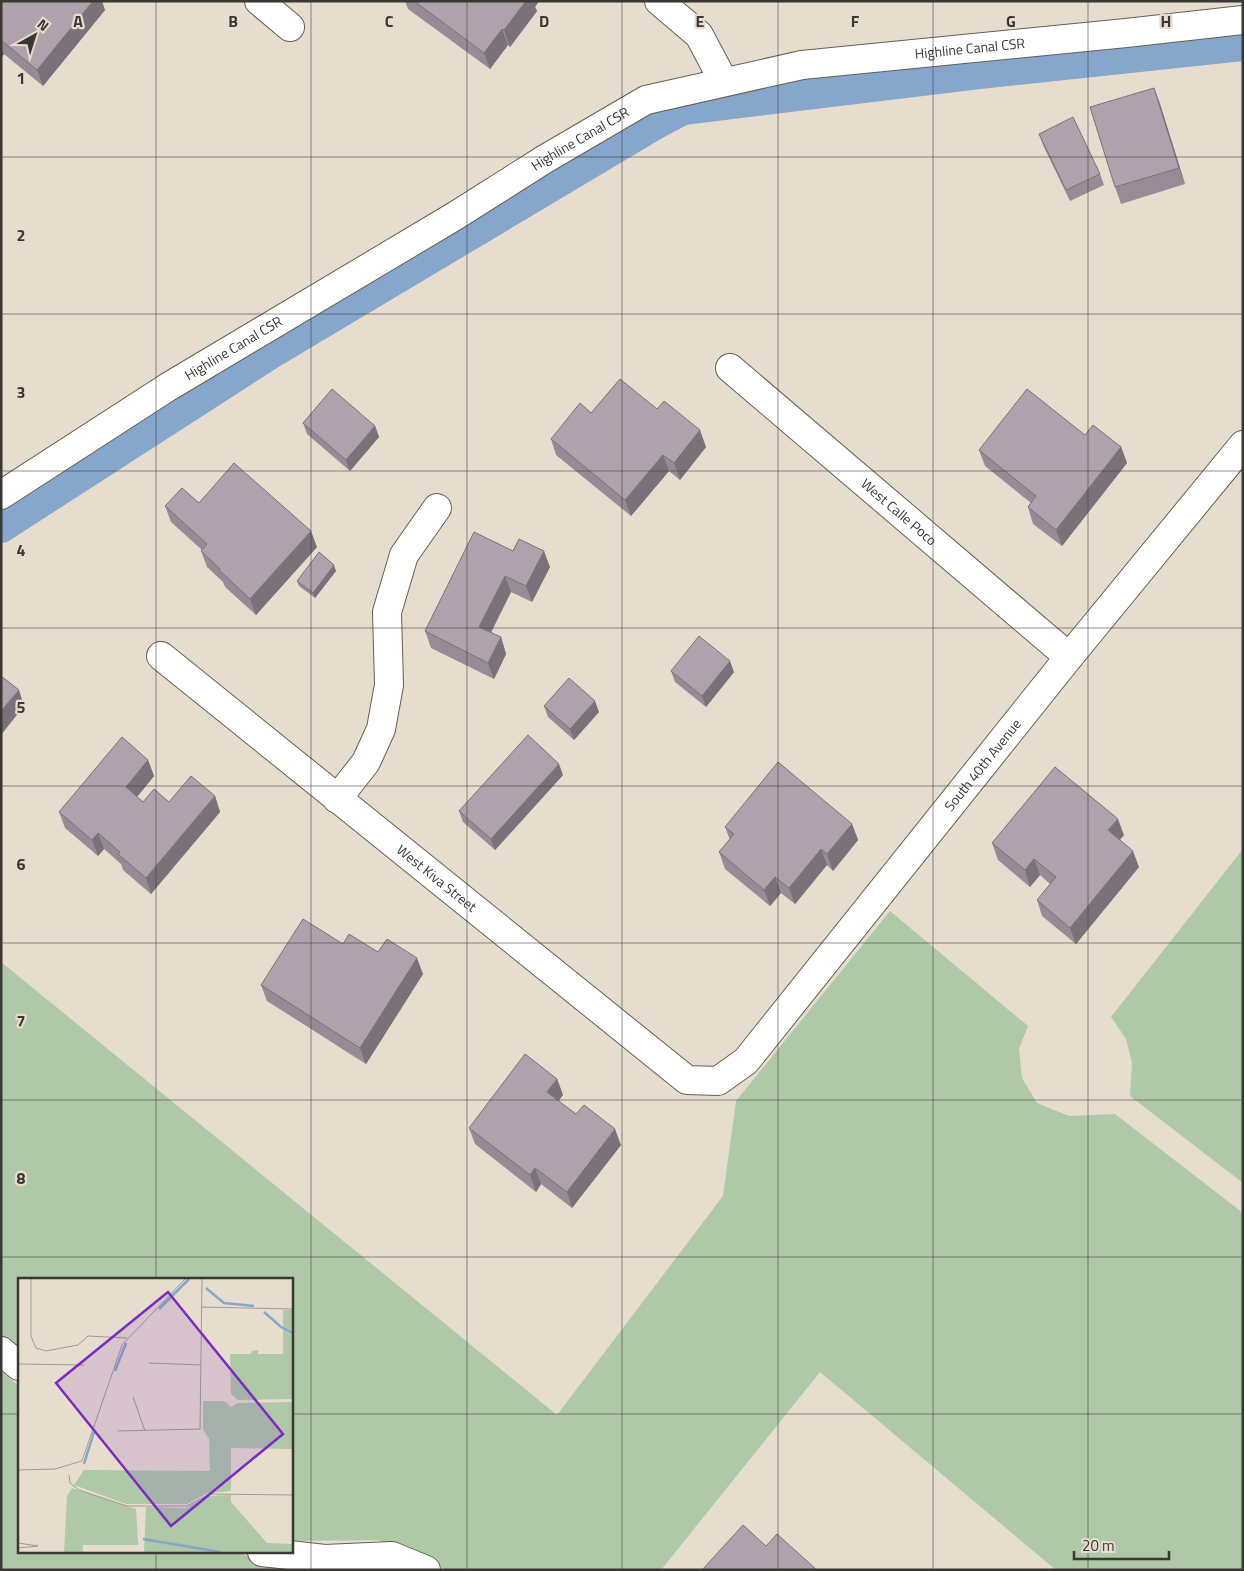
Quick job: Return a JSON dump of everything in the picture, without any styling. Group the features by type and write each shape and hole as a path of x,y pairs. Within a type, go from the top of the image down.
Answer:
{"street":[{"path":"259,1 290,26"},
{"path":"659,1 699,35 724,82"},
{"name":"Highline Canal CSR","path":"1,495 168,387 359,275 544,159 646,100 802,65 1243,20"},
{"name":"West Calle Poco","path":"730,368 1068,657"},
{"name":"South 40th Avenue","path":"718,1081 746,1060 1068,657 1243,445"},
{"path":"338,799 366,762 381,728 389,685 387,612 404,555 437,508"},
{"name":"West Kiva Street","path":"161,656 687,1080 718,1081"},
{"path":"1,1351 18,1365"},
{"path":"280,1554 325,1559 392,1556 426,1570"}],"green space":[{"path":"1243,849 1243,1183 1130,1096 1132,1063 1126,1039 1111,1017"},
{"path":"890,911 1028,1026 1019,1049 1022,1078 1037,1103 1069,1116 1115,1114 1243,1213 1243,1570 1056,1570 820,1372 661,1570 445,1570 427,1557 377,1540 292,1541 292,1278 18,1278 18,1351 1,1338 1,962 557,1415 723,1196 736,1101"},
{"path":"1,1371 18,1385 18,1554 244,1554 259,1562 400,1570 1,1570"}],"building":[{"path":"1,1 93,1 37,70 1,40"},
{"path":"414,1 526,1 484,53"},
{"path":"1154,88 1179,168 1115,187 1090,107"},
{"path":"1073,117 1100,174 1066,190 1039,134"},
{"path":"620,379 657,409 664,401 700,430 674,463 663,455 625,500 551,439 580,403 591,413"},
{"path":"332,389 375,426 346,460 303,423"},
{"path":"1027,389 1085,435 1093,425 1121,447 1056,530 1028,507 1036,496 979,450"},
{"path":"234,463 311,531 250,599 201,551 207,544 165,506 182,488 199,503"},
{"path":"474,532 513,551 519,539 544,551 526,586 505,576 479,627 501,637 488,663 425,631"},
{"path":"319,552 334,565 313,593 297,581"},
{"path":"699,636 730,661 702,696 671,671"},
{"path":"1,676 19,690 1,711"},
{"path":"569,678 595,701 570,729 544,706"},
{"path":"528,735 559,764 491,839 459,811"},
{"path":"122,737 148,760 126,787 143,802 154,789 169,802 191,776 215,796 146,878 118,854 120,852 98,833 92,840 59,812"},
{"path":"778,762 852,824 827,854 821,849 789,888 775,877 764,890 719,852 734,834 725,827"},
{"path":"1055,767 1118,819 1108,830 1133,851 1070,928 1037,900 1056,877 1034,859 1025,870 992,843"},
{"path":"303,919 343,944 349,934 378,952 387,939 417,958 360,1048 261,985"},
{"path":"525,1054 557,1079 547,1092 576,1114 584,1105 615,1129 567,1192 535,1168 530,1175 469,1128"},
{"path":"743,1525 766,1546 777,1534 817,1570 702,1570"}],"waterway":[{"path":"1,527 269,354 653,125 683,109 979,73 1243,45"}]}
